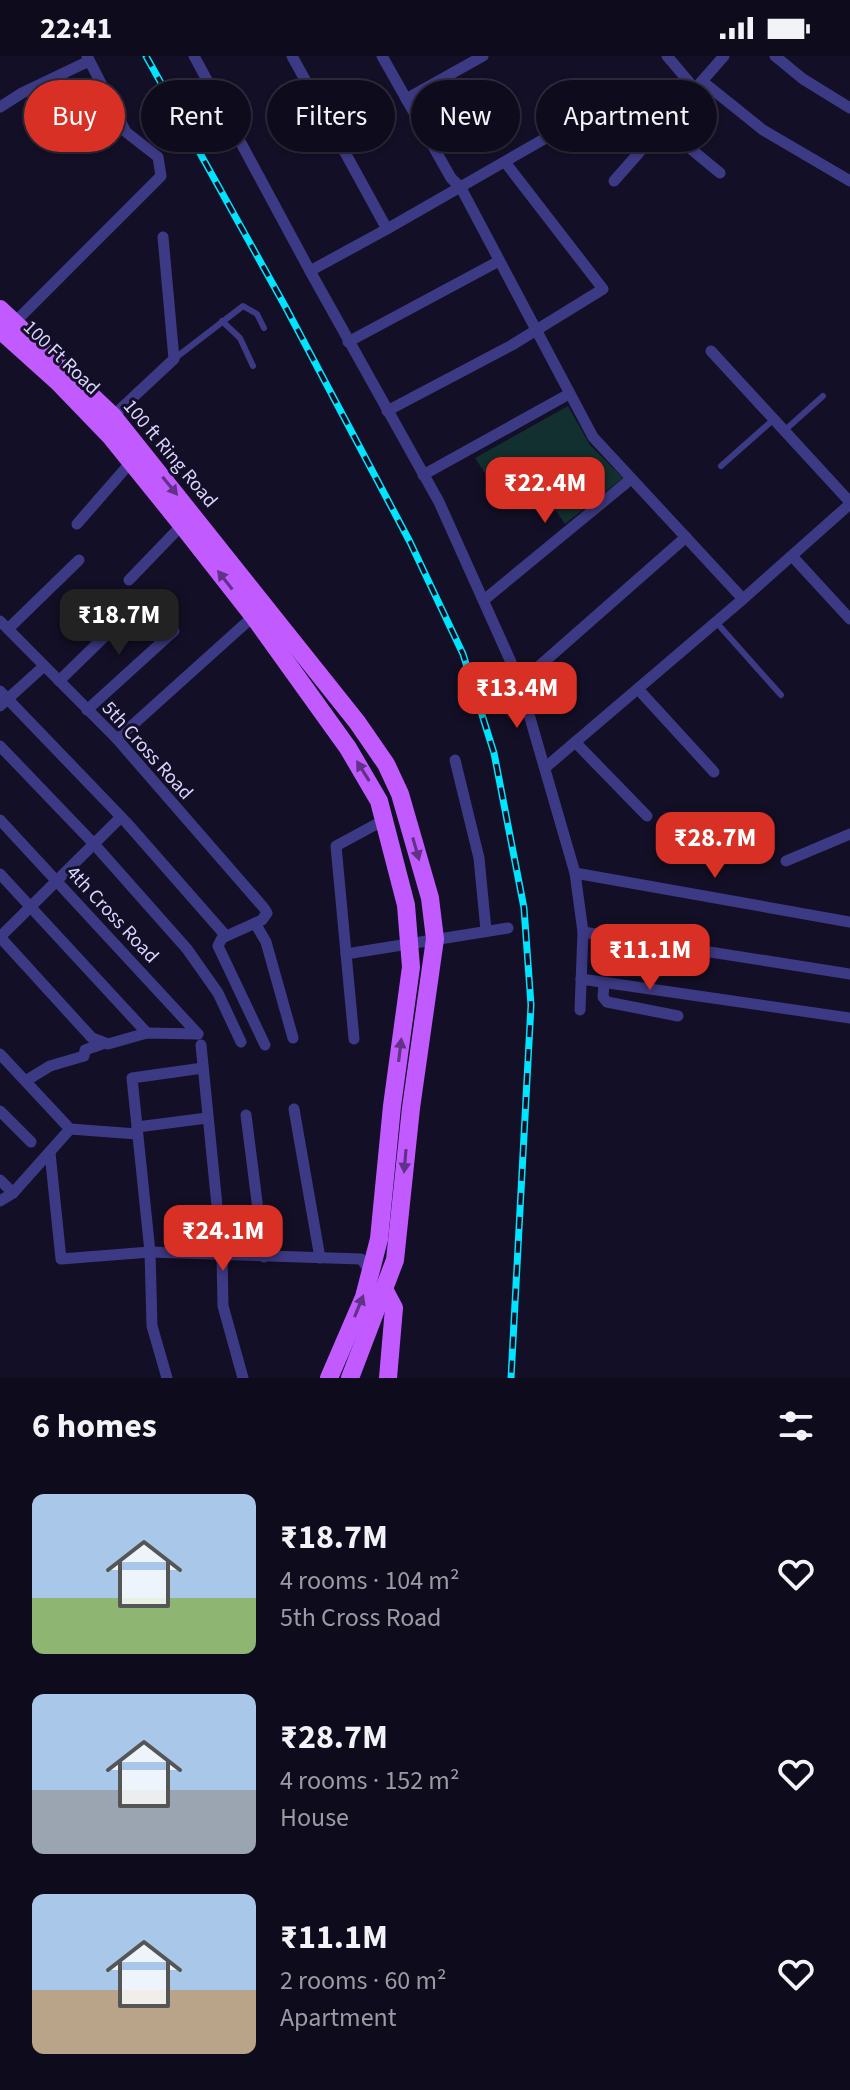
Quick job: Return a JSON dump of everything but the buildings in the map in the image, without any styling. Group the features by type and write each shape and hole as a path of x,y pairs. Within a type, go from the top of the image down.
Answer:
{"main road":[{"name":"100 ft Ring Road","path":"0,309 5,331 113,416 260,611 294,639 357,722 390,774 430,898 435,939 395,1260 350,1378"},
{"name":"100 Ft Road","path":"5,331 58,382 131,462 182,525 260,611 272,642 361,767 384,820 406,905 411,943 379,1239 371,1272 329,1378"},
{"path":"385,1291 394,1308 388,1378"}],"street":[{"path":"292,56 387,229"},
{"path":"382,56 451,178 461,188 533,331 593,437 743,599"},
{"path":"406,99 483,56"},
{"path":"667,56 693,80"},
{"path":"702,80 724,56"},
{"path":"775,56 803,79 850,108"},
{"path":"197,57 348,342 423,475 484,600 520,683 575,873 583,932 580,1010"},
{"path":"0,107 88,58 126,132 158,157 161,176 5,331"},
{"path":"717,98 763,130 850,181"},
{"path":"310,271 536,144"},
{"path":"614,181 640,152"},
{"path":"695,152 720,173"},
{"path":"387,411 603,289 505,162"},
{"path":"113,416 174,359 163,237"},
{"path":"348,342 499,261"},
{"path":"546,767 850,503 711,351"},
{"path":"423,475 569,394"},
{"path":"77,524 131,462"},
{"path":"484,600 631,479"},
{"path":"129,580 182,525"},
{"path":"520,683 686,537"},
{"path":"792,556 850,619"},
{"path":"4,625 79,560"},
{"path":"59,681 139,603"},
{"path":"117,739 260,611"},
{"name":"5th Cross Road","path":"4,625 117,739 264,908 266,916 255,923"},
{"path":"87,710 174,631"},
{"path":"44,666 3,698 121,817 226,936"},
{"path":"638,689 714,772"},
{"path":"575,742 647,816"},
{"path":"0,746 94,844 206,974 241,1042"},
{"path":"455,760 479,858 486,930"},
{"path":"105,1043 92,1038 0,937 121,817"},
{"name":"4th Cross Road","path":"0,820 199,1039"},
{"path":"354,1039 336,846 384,820"},
{"path":"786,861 850,834"},
{"path":"575,873 850,922"},
{"path":"0,874 147,1033"},
{"path":"265,1045 218,946 226,936 255,923 266,942 293,1038"},
{"path":"346,954 508,928"},
{"path":"583,932 850,974"},
{"path":"581,979 850,1018"},
{"path":"604,983 603,997 607,1002 678,1016"},
{"path":"27,1080 50,1066 84,1056 85,1050 105,1043 147,1033 199,1039 222,1256 223,1306 243,1378"},
{"path":"0,1054 70,1129 137,1130 207,1118"},
{"path":"167,1378 152,1326 150,1252 132,1078 203,1068"},
{"path":"294,1109 320,1258"},
{"path":"0,1111 31,1142"},
{"path":"246,1115 264,1257"},
{"path":"0,1201 13,1193 70,1129"},
{"path":"50,1153 61,1259 150,1252 361,1259 385,1291"},
{"path":"0,1180 13,1193"}],"lane":[{"path":"174,359 243,306 250,307 264,328"},
{"path":"222,321 240,338 253,366"},
{"path":"784,431 823,396"},
{"path":"721,466 774,419"},
{"path":"716,622 781,695"}],"green space":[{"path":"568,406 590,445 623,478 565,524 538,485 508,508 475,458"}],"railway":[{"path":"146,56 285,306 410,542 463,654 494,753 524,908 531,1005 511,1378"}]}
